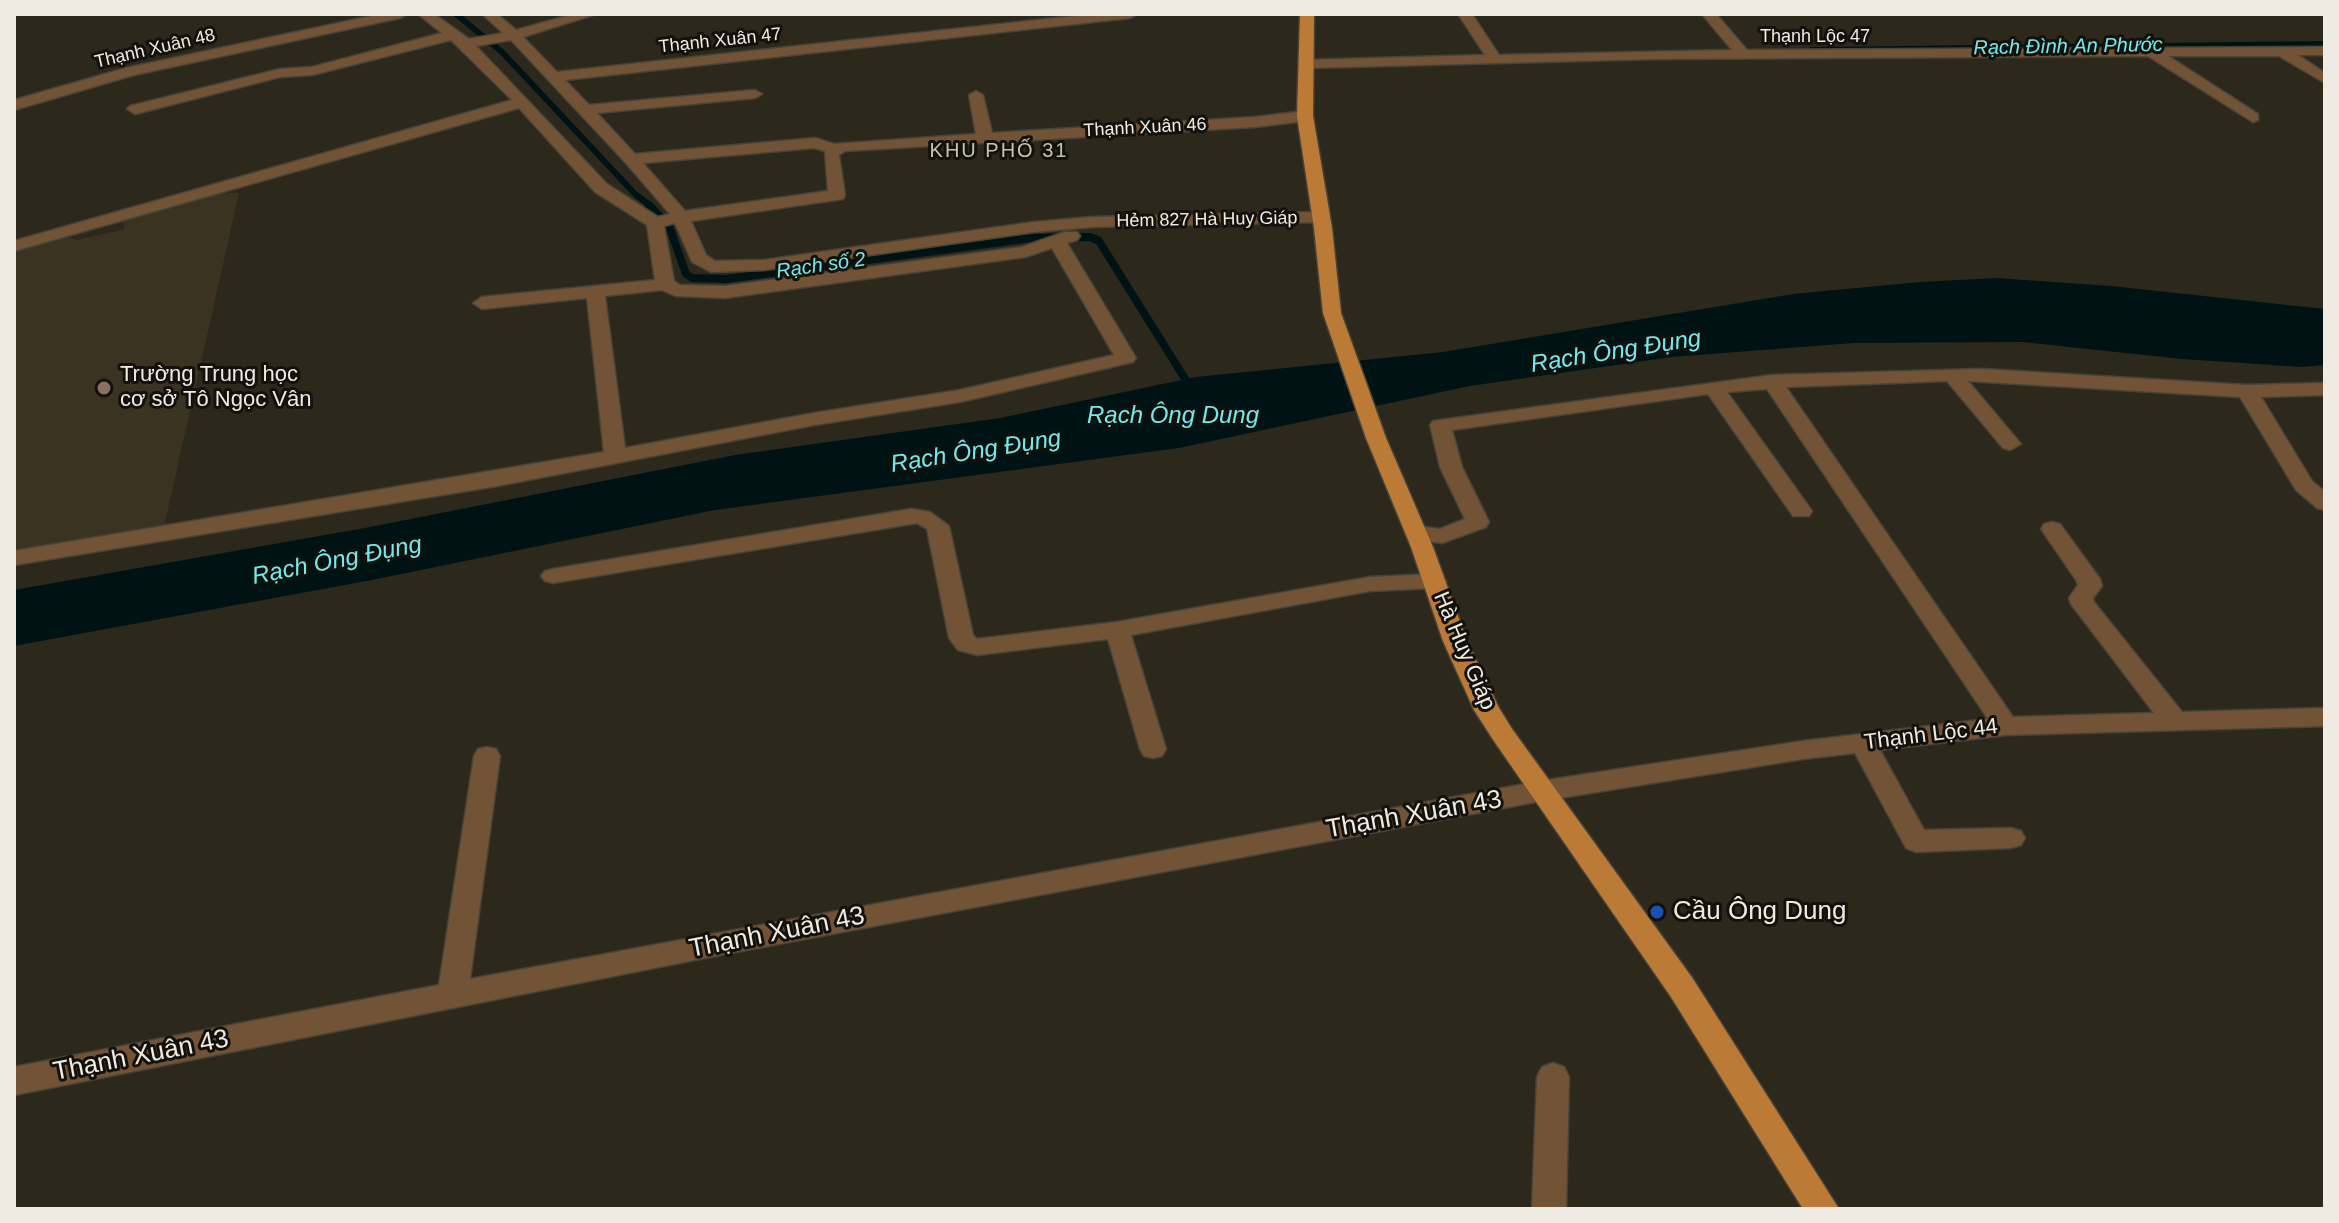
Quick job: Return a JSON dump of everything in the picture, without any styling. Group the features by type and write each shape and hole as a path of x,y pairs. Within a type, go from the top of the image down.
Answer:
{"main road":[{"name":"Hà Huy Giáp","path":"1307,14 1305,116 1332,313 1376,438 1416,533 1455,641 1487,710 1682,988 1822,1209"}],"street":[{"name":"Thạnh Xuân 48","path":"14,105 131,71 400,14"},
{"path":"425,14 459,39 601,188 655,223 837,195 831,155 834,149"},
{"path":"489,14 514,35 585,110 681,217"},
{"path":"135,109 280,73 312,71 459,39 514,35 589,14"},
{"name":"Thạnh Xuân 47","path":"553,77 1130,14"},
{"path":"1465,14 1494,58"},
{"path":"1709,14 1743,55"},
{"name":"Thạnh Lộc 47","path":"1306,64 1494,58 2325,51"},
{"path":"2283,52 2325,79"},
{"path":"2153,53 2253,117"},
{"path":"585,110 755,94"},
{"path":"976,95 985,137"},
{"path":"14,246 522,102"},
{"name":"Thạnh Xuân 46","path":"631,159 815,143 834,149 1255,122 1305,116"},
{"name":"Hẻm 827 Hà Huy Giáp","path":"681,217 703,264 729,268 1034,227 1321,217"},
{"path":"655,223 665,284"},
{"path":"482,303 665,284 683,291 725,292 1025,252 1058,242 1086,227"},
{"path":"14,558 960,396 1126,358 1058,242"},
{"path":"595,289 615,457"},
{"path":"1416,533 1442,536 1478,522 1451,467 1440,425 1713,387 1843,377 1982,375 2247,391 2325,389"},
{"path":"1953,376 2010,444"},
{"path":"1772,381 2006,726"},
{"path":"1713,387 1801,511"},
{"path":"2247,391 2304,485 2325,503"},
{"path":"553,576 911,516 930,519 938,526 961,638 977,647 1117,630 1370,584 1434,581"},
{"path":"2052,529 2088,579 2090,586 2081,598 2083,604 2174,720"},
{"path":"1117,630 1153,749"},
{"name":"Thạnh Lộc 44","path":"1541,791 1863,743 2006,726 2325,717"},
{"path":"1863,743 1916,841 2011,838"},
{"path":"453,995 487,756"},
{"name":"Thạnh Xuân 43","path":"14,1081 453,995 1541,791"},
{"path":"1549,1209 1553,1077"}],"shaded area":[{"name":"Trường Trung học cơ sở Tô Ngọc Vân","path":"222,193 239,193 164,527 14,553 14,250 65,236 77,240 125,229 122,220"}],"water":[{"name":"Rạch Ông Dung","path":"1996,278 2111,286 2325,309 2325,365 2302,367 2182,359 2022,342 1854,343 1672,357 1470,386 1179,448 715,510 372,580 14,646 14,590 370,527 735,455 1000,418 1196,377 1443,352 1793,294"}],"waterway":[{"name":"Rạch số 2","path":"456,14 502,52 635,194 652,207"},
{"name":"Rạch Đình An Phước","path":"1811,50 2325,44"},
{"name":"Rạch số 2","path":"649,205 669,226 686,274 692,278 726,279 1031,238 1090,237 1099,241 1192,390"}],"place":[{"name":"Trường Trung học cơ sở Tô Ngọc Vân","path":"104,388"},
{"name":"Cầu Ông Dung","path":"1657,912"}],"district":[{"name":"KHU PHỐ 31","path":"999,151"}],"water label":[{"name":"Rạch Ông Đụng","path":"1616,352"},
{"name":"Rạch Ông Đụng","path":"976,452"},
{"name":"Rạch Ông Đụng","path":"337,561"}]}
